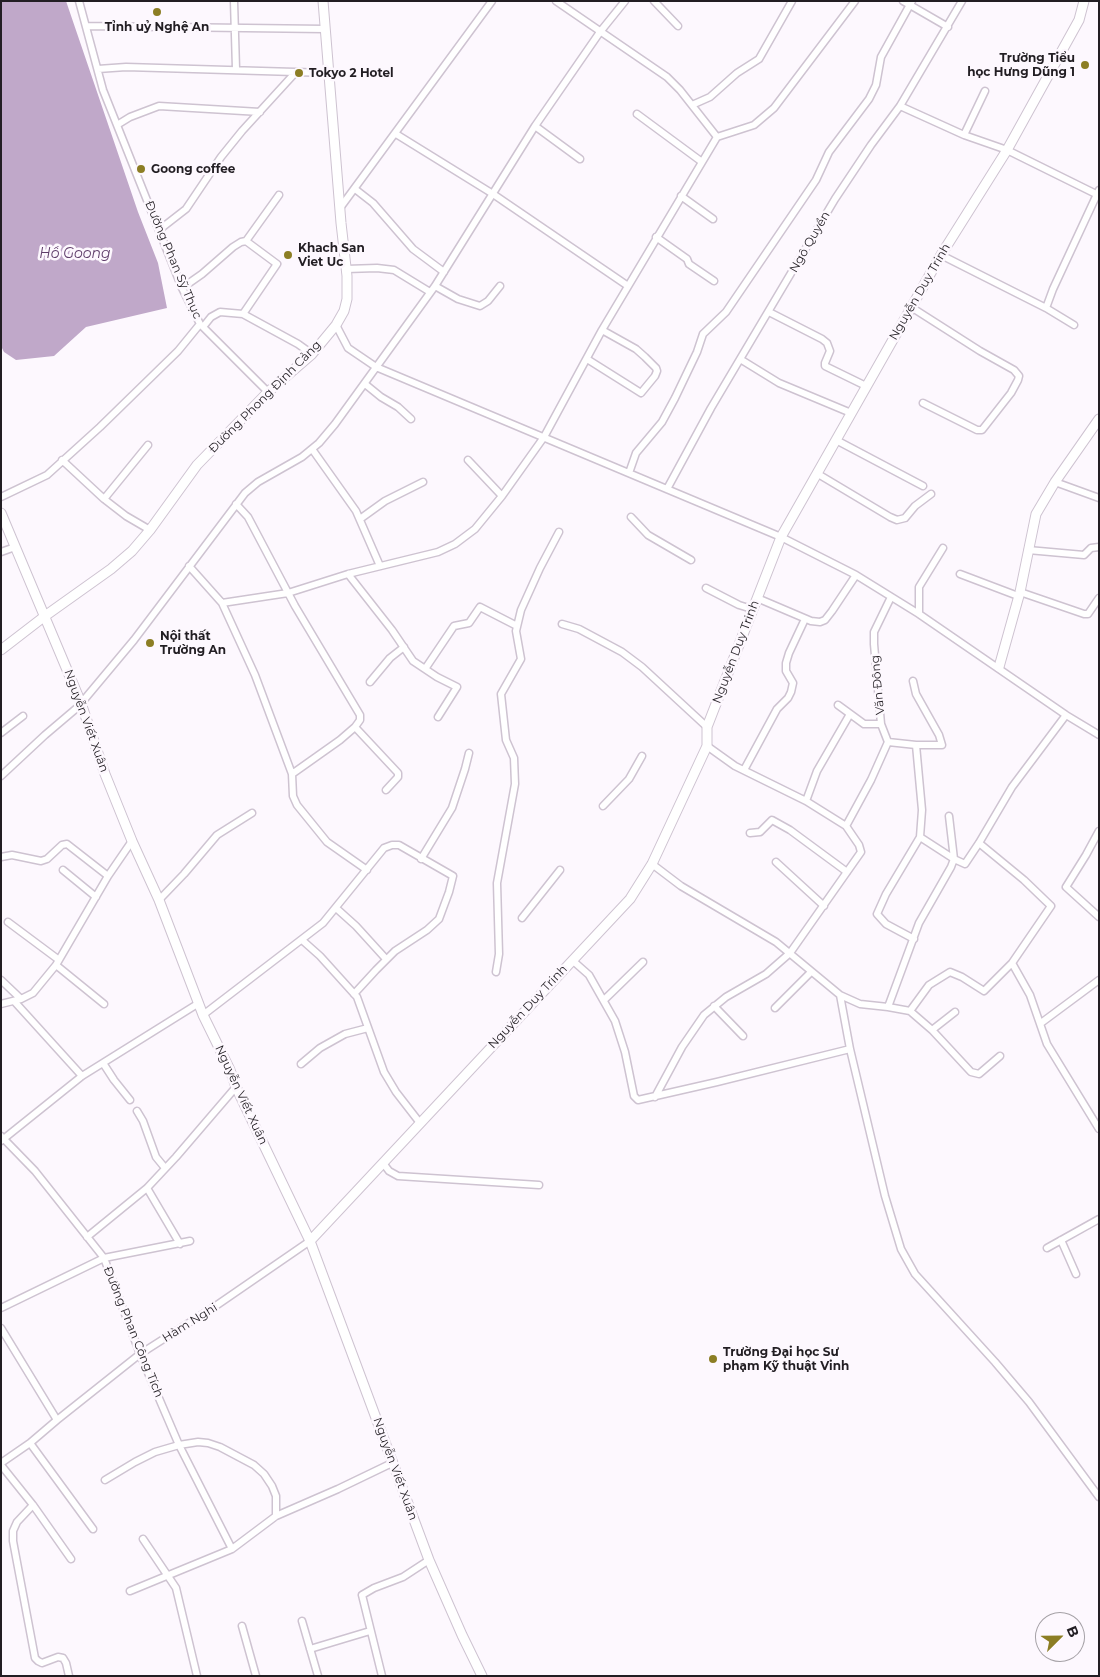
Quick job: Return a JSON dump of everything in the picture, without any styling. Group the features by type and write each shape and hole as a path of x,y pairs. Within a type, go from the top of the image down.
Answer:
{"street":[{"name":"Đường Phan Sỹ Thục","path":"1,498 47,475 100,427 202,325 182,288 103,90 79,1"},
{"path":"234,1 236,69"},
{"name":"Đường Phong Định Cảng","path":"1,650 132,551 150,530 197,466 268,392 312,354 344,311 347,298 346,269 323,1"},
{"path":"340,208 492,1"},
{"path":"556,1 667,77 717,137"},
{"path":"1,776 81,703 134,640 245,493 258,482 312,449 331,429 435,286 535,126 600,32 625,1"},
{"path":"654,1 678,26"},
{"path":"692,105 710,97 737,73 758,59 792,1"},
{"path":"222,603 288,593 348,574 438,552 455,544 475,529 502,496 544,437 602,330 717,137 754,125 774,108 855,1"},
{"path":"903,1 911,3 948,26"},
{"name":"Ngô Quyền","path":"667,489 711,408 852,172 900,106 962,1"},
{"path":"629,473 636,453 662,422 675,398 697,352 703,334 726,312 816,180 829,152 870,99 876,84 881,57 911,3"},
{"name":"Nguyễn Duy Trinh","path":"310,1241 630,900 652,864 707,746 706,727 781,537 941,255 1007,150 1079,20 1085,3"},
{"path":"86,26 325,29"},
{"path":"98,69 126,67 329,73"},
{"path":"159,230 186,209 221,157 295,73"},
{"path":"964,135 985,91"},
{"path":"117,125 130,117 159,106 260,112"},
{"path":"900,106 964,135 1007,150 1097,192 1046,308"},
{"path":"637,114 702,162"},
{"path":"535,126 580,159"},
{"path":"396,134 493,194 628,286"},
{"path":"355,189 373,203 413,249 444,272"},
{"path":"182,288 202,274 233,247 246,241 279,194"},
{"path":"681,196 713,219"},
{"path":"656,237 681,255 689,264 714,281"},
{"path":"243,314 277,264 246,241"},
{"path":"941,255 1046,308 1074,325"},
{"path":"346,269 377,268 394,270 430,292"},
{"path":"435,286 458,298 480,306 488,301 500,286"},
{"path":"911,307 980,351 1014,370 1019,376 1011,392 982,430 977,430 923,403"},
{"path":"268,392 202,325 220,312 243,314 298,344 312,354"},
{"path":"769,312 822,339 827,343 830,351 825,366 866,386"},
{"path":"336,324 348,348 376,367 781,537 856,575 919,614 1099,736"},
{"path":"587,360 641,393 655,376 656,368 636,349 602,330"},
{"path":"740,359 779,383 851,413"},
{"path":"365,384 411,419"},
{"path":"998,667 1019,594 1036,514 1054,482 1099,419"},
{"path":"836,440 923,486"},
{"path":"104,499 148,445"},
{"path":"312,449 360,519 380,566"},
{"path":"62,460 104,499 126,516 150,530"},
{"path":"468,460 502,496"},
{"path":"818,474 897,520 905,518 931,494"},
{"path":"360,519 385,501 423,482"},
{"path":"1054,482 1099,498"},
{"path":"236,504 248,517 295,606 357,709 360,720 355,728 340,740 292,774"},
{"name":"Nguyễn Viết Xuân","path":"1,513 81,703 132,841 159,900 198,1003 310,1241 429,1560 482,1676"},
{"path":"631,517 648,535 691,560"},
{"path":"496,972 499,954 497,883 515,784 514,758 506,740 501,694 520,659 516,632 522,610 540,568 559,532"},
{"path":"1,552 15,547"},
{"path":"1028,550 1084,555 1091,548 1099,547"},
{"path":"919,614 919,588 943,548"},
{"path":"189,566 222,603 255,675 292,774 293,796 308,820 327,842 367,870"},
{"path":"348,574 413,661 437,678 457,687 438,717"},
{"path":"960,574 1084,614 1088,614 1099,598"},
{"path":"756,598 805,619 820,622 825,620 856,575"},
{"path":"706,588 738,606 752,610"},
{"name":"Văn Đông","path":"888,742 881,724 874,632 891,597"},
{"path":"425,669 454,626 469,623 480,607 517,626"},
{"path":"744,770 777,709 791,692 793,683 786,671 786,663 788,653 805,619"},
{"path":"562,624 579,630 622,652 642,667 706,727"},
{"path":"370,682 390,658 404,647"},
{"path":"846,826 871,780 888,742 942,745 939,735 916,694 913,681"},
{"path":"838,705 864,724 881,724"},
{"path":"806,801 816,771 850,714"},
{"path":"920,837 965,864 1012,787 1066,715"},
{"path":"1,733 23,716"},
{"path":"355,728 398,772 398,777 386,790"},
{"path":"914,939 886,924 877,914 886,894 920,837 922,810 916,745"},
{"path":"655,1097 665,1075 697,1023 714,1006 766,974 790,954 861,852 859,845 846,826 806,801 735,766 707,746"},
{"path":"421,859 452,808 469,753"},
{"path":"603,806 629,779 642,756"},
{"path":"159,900 217,835 252,813"},
{"path":"888,1007 925,910 947,876 954,859 949,816"},
{"path":"750,833 760,832 772,820 790,830 847,872"},
{"path":"1099,831 1066,887 1099,917"},
{"path":"1,1004 33,993 58,962 108,876 132,841"},
{"path":"910,1011 930,985 950,972 984,991 1012,963 1051,906 1024,880 979,843"},
{"path":"1,856 12,855 40,861 47,859 62,845 67,844 108,876"},
{"path":"203,1014 323,923 384,848 392,844 399,845 453,876 444,907 438,919 427,930 400,947 386,959 354,994"},
{"path":"776,862 824,906"},
{"path":"652,864 680,886 776,942 840,995 860,1004 910,1011 932,1030 971,1072 979,1074 1000,1056"},
{"path":"63,870 96,897"},
{"path":"522,918 560,870"},
{"path":"336,908 363,933 386,959"},
{"path":"8,922 58,962 104,1004"},
{"path":"302,940 320,956 360,1002 380,1062 390,1082 420,1123"},
{"path":"572,960 589,975 604,1000 620,1034 634,1096 638,1100 850,1049"},
{"path":"604,1000 643,962"},
{"path":"1012,963 1030,995 1047,1044 1099,1130"},
{"path":"775,1008 811,972"},
{"path":"1,980 82,1076"},
{"path":"1041,1023 1099,980"},
{"path":"840,995 850,1049 885,1196 901,1249 915,1274 1029,1402 1099,1497"},
{"path":"2,1139 82,1076 198,1003"},
{"path":"714,1006 743,1036"},
{"path":"932,1030 955,1012"},
{"path":"301,1064 320,1048 345,1034 368,1028"},
{"path":"103,1063 130,1100"},
{"path":"87,1237 148,1188 236,1087"},
{"path":"137,1111 143,1121 156,1158 165,1168"},
{"name":"Đường Phan Công Tích","path":"2,1139 35,1172 104,1258 140,1354 179,1445 232,1549"},
{"path":"383,1163 389,1171 398,1176 539,1185"},
{"path":"148,1188 180,1244"},
{"path":"1046,1248 1099,1219"},
{"path":"1061,1240 1076,1274"},
{"name":"Hàm Nghi","path":"1,1464 30,1443 56,1420 140,1354 218,1306 310,1241"},
{"path":"1,1308 104,1258 190,1242"},
{"path":"1,1328 56,1420"},
{"path":"105,1480 144,1457 179,1445 198,1442 215,1444 258,1469 268,1479 274,1490 276,1516"},
{"path":"30,1443 93,1529"},
{"path":"130,1591 232,1549 276,1516 392,1463"},
{"path":"1,1464 72,1559"},
{"path":"33,1505 17,1522 13,1531 13,1541 35,1658 42,1663 58,1657 63,1658 69,1676"},
{"path":"143,1540 178,1593 197,1676"},
{"path":"382,1676 362,1595 374,1588 403,1577 429,1560"},
{"path":"302,1621 318,1676"},
{"path":"242,1626 256,1676"},
{"path":"310,1649 370,1631"}],"water":[{"name":"Hồ Goong","path":"1,1 66,1 138,212 158,263 167,308 86,327 54,356 16,360 4,352 1,346"}],"place":[{"name":"Tỉnh uỷ Nghệ An","path":"157,12"},
{"name":"Trường Tiểu học Hưng Dũng 1","path":"1085,65"},
{"name":"Tokyo 2 Hotel","path":"299,73"},
{"name":"Goong coffee","path":"141,169"},
{"name":"Khach San Viet Uc","path":"288,255"},
{"name":"Nội thất Trường An","path":"150,643"},
{"name":"Trường Đại học Sư phạm Kỹ thuật Vinh","path":"713,1359"}]}
